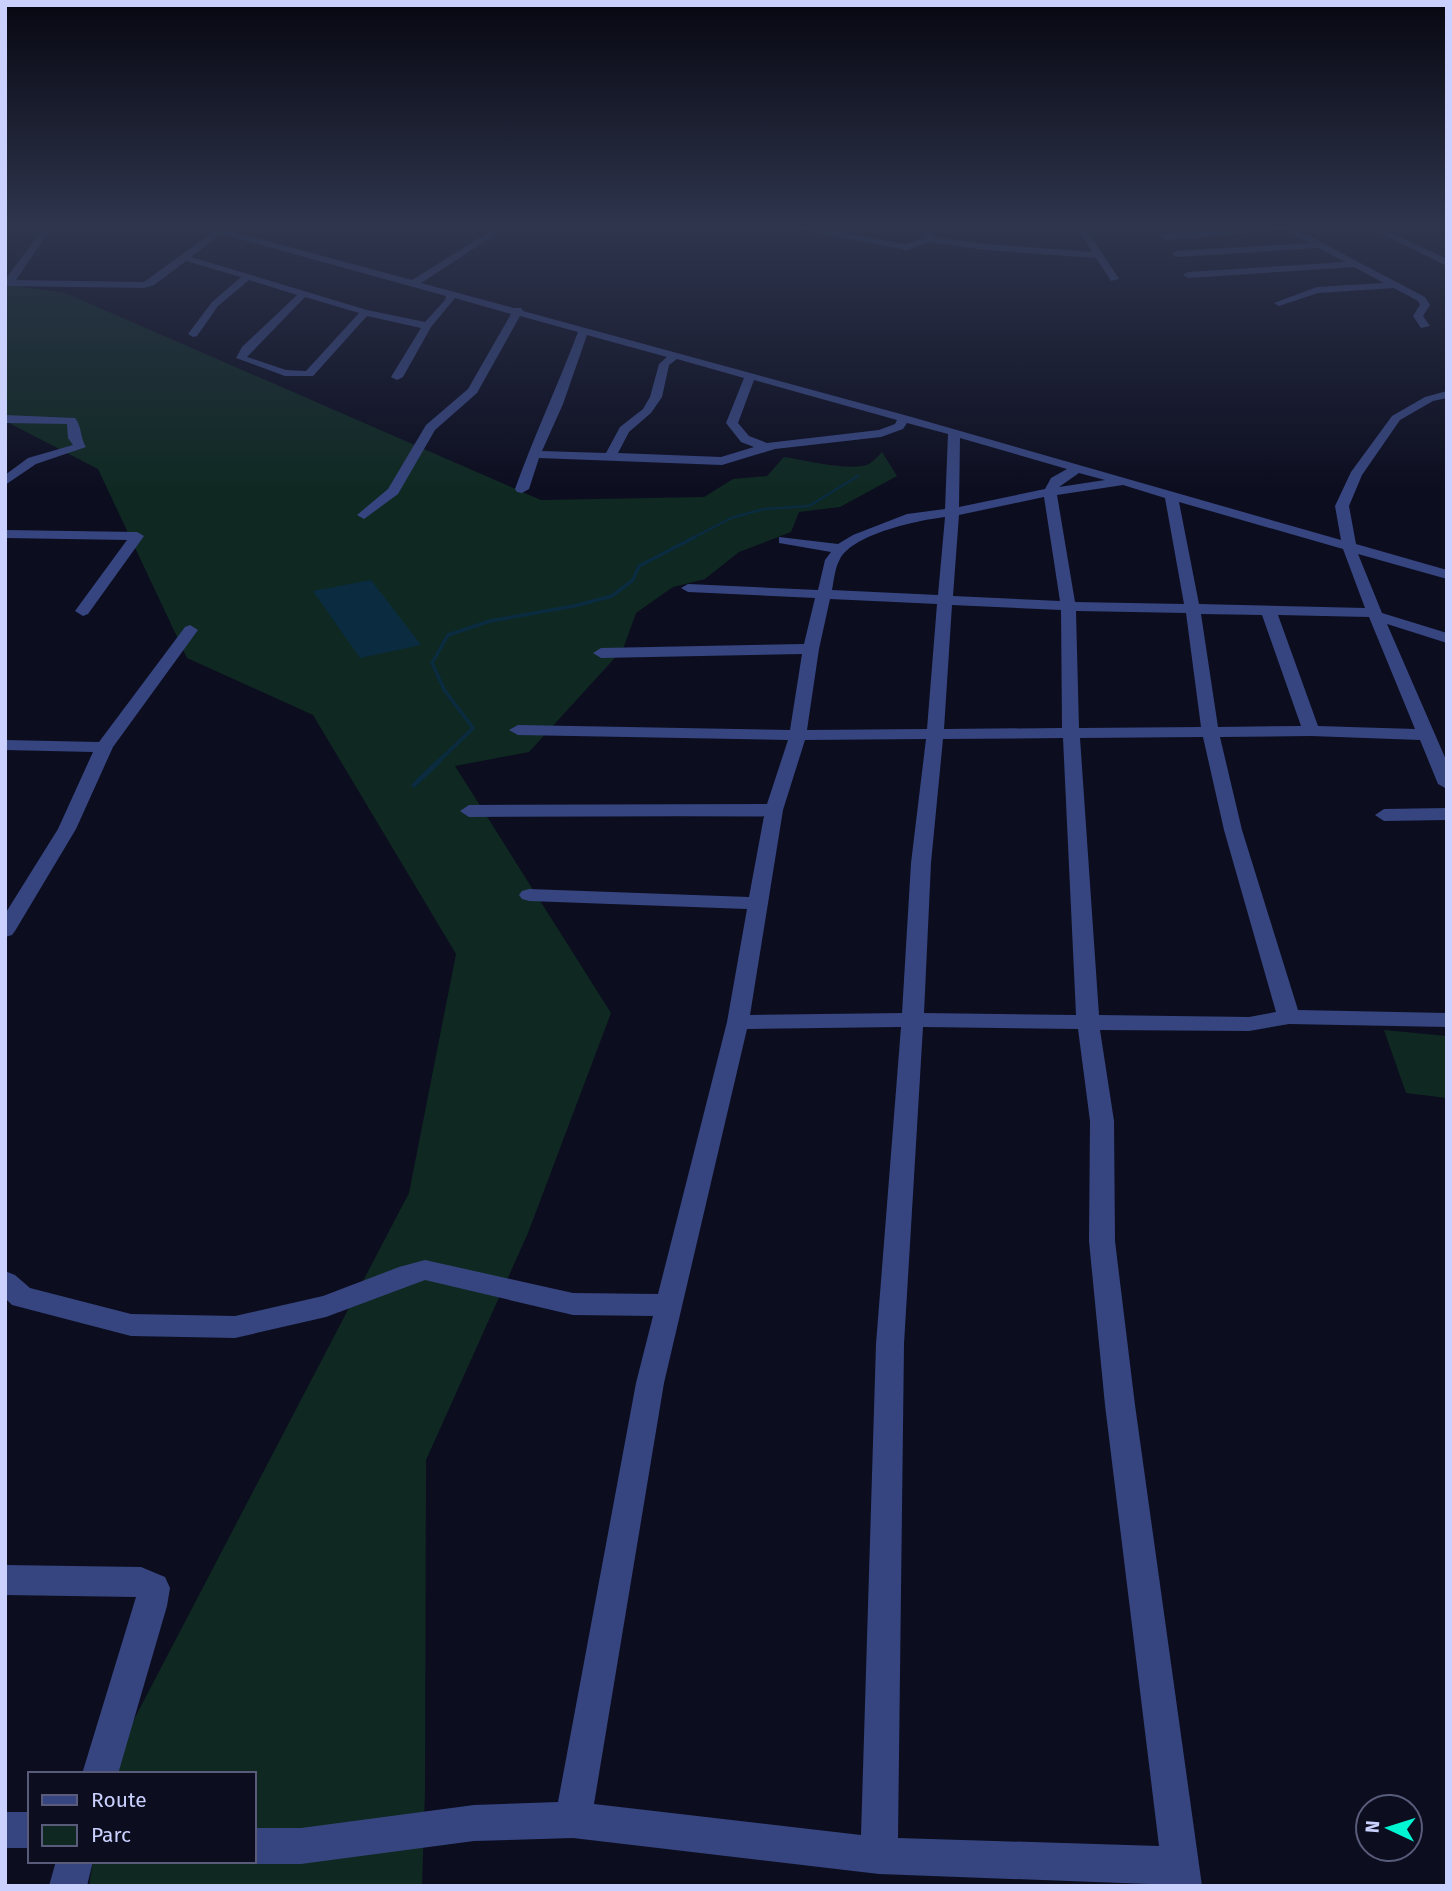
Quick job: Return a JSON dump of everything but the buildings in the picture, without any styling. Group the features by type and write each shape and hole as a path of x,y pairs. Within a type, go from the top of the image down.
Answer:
{"street":[{"path":"193,334 207,315"},
{"path":"281,315 246,349 241,358 285,373 309,374 362,315"},
{"path":"379,315 427,326"},
{"path":"397,377 427,326 438,315"},
{"path":"364,515 393,491 430,428 473,391 515,315"},
{"path":"535,315 904,418 1447,575"},
{"path":"1418,315 1425,326"},
{"path":"522,489 584,330"},
{"path":"610,457 624,429 646,411 661,385 664,364 676,355"},
{"path":"750,376 732,423 744,439 765,447"},
{"path":"1447,394 1408,410 1396,418 1372,448 1346,493 1342,506 1349,548 1447,784"},
{"path":"534,454 722,461 765,447 881,433 899,426 904,418"},
{"path":"5,419 71,421 74,438 80,444 80,447 74,450 32,461 5,481"},
{"path":"879,1856 890,1344 914,1020 921,863 936,735 946,601 954,434"},
{"path":"256,1846 301,1846 474,1823 573,1820 879,1856 1181,1876 1115,1364 1102,1241 1102,1121 1088,1024 1071,733 1068,607 1049,491 1056,481 1076,469"},
{"path":"573,1820 650,1383 738,1022 774,810 798,735 811,649 832,560 840,549 896,522 923,515 989,507 1049,491 1120,482"},
{"path":"1171,496 1193,611 1211,733 1233,830 1289,1017"},
{"path":"5,534 137,536 83,611"},
{"path":"784,540 840,549"},
{"path":"688,588 1068,607 1375,615 1447,638"},
{"path":"1269,612 1311,732"},
{"path":"5,931 67,829 104,747 190,630"},
{"path":"601,653 811,649"},
{"path":"518,730 798,735 1311,732 1426,735"},
{"path":"5,746 104,747"},
{"path":"469,811 774,810"},
{"path":"1384,815 1447,814"},
{"path":"528,895 758,903"},
{"path":"738,1022 914,1020 1249,1024 1289,1017 1447,1020"},
{"path":"5,1282 22,1297 131,1325 235,1327 326,1306 425,1270 573,1304 668,1305"},
{"path":"5,1580 141,1582 154,1588 151,1606 101,1772"},
{"path":"5,1830 28,1830"}],"green space":[{"path":"5,315 116,315 541,500 704,497 733,479 767,476 784,457 852,467 869,464 882,452 897,476 840,507 799,512 791,532 739,552 705,579 673,587 636,613 623,649 529,752 455,766 611,1013 528,1233 426,1460 425,1791 422,1886 89,1886 93,1863 256,1863 256,1772 107,1772 409,1193 456,954 313,715 187,658 98,469 5,421"},
{"path":"1384,1030 1447,1036 1447,1098 1406,1093"}],"water":[{"path":"371,580 421,645 360,658 313,591"}],"waterway":[{"path":"691,539 731,518 764,509 809,506 858,476"},
{"path":"437,763 473,728 445,691 432,663 448,635 490,621 574,606 612,596 633,580 639,566 695,537"},
{"path":"414,785 439,761"}]}
